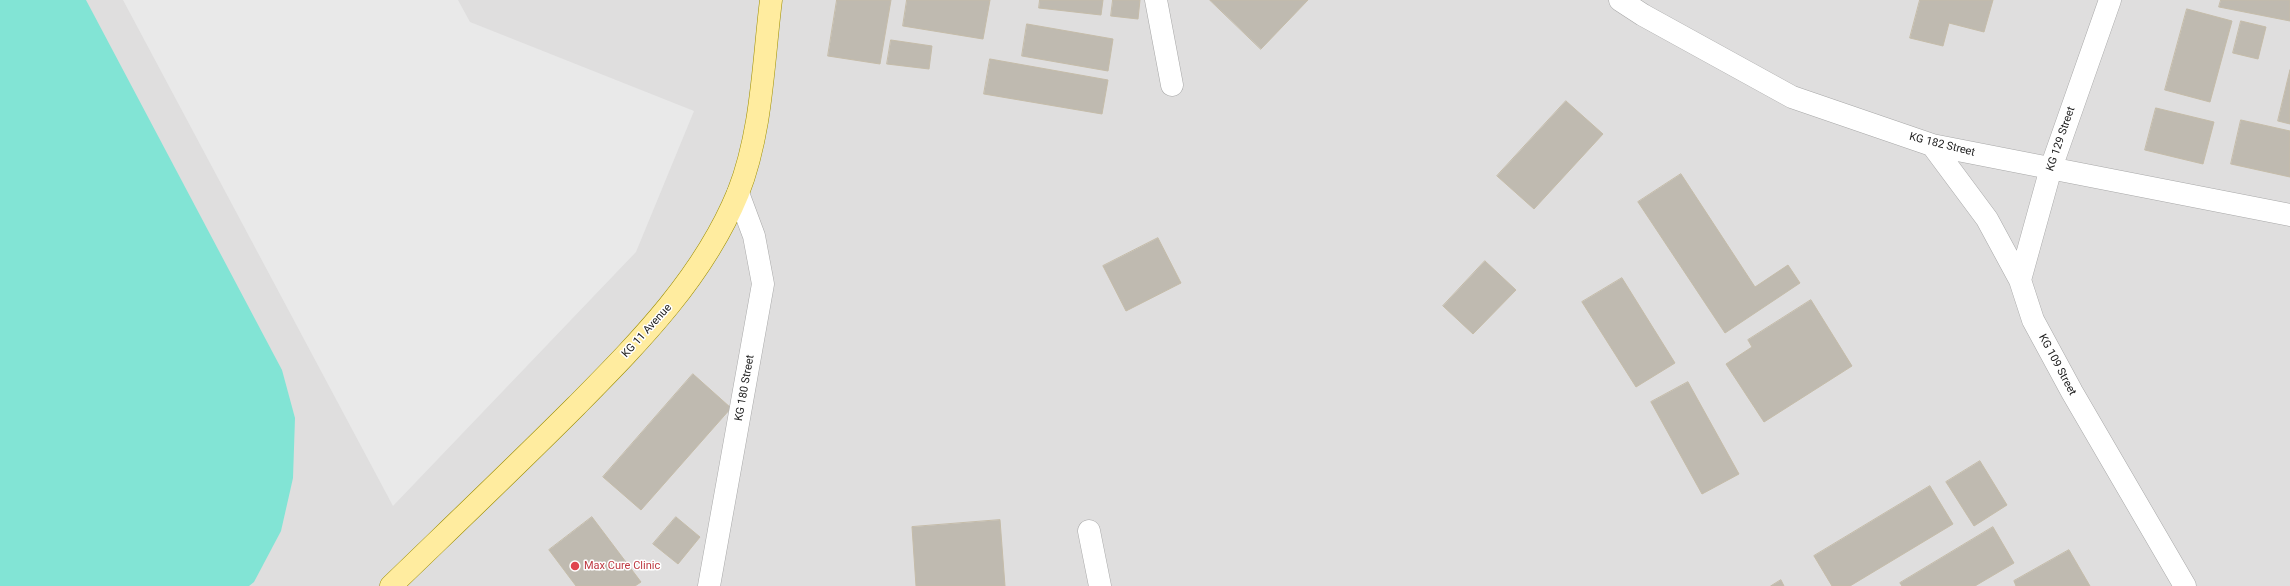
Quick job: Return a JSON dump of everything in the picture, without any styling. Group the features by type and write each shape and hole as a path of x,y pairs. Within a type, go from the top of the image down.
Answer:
{"main road":[{"name":"KG 11 Avenue","path":"391,586 560,422 641,340 688,284 715,238 738,192 756,129 771,0"}],"street":[{"path":"1156,0 1172,85"},
{"name":"KG 182 Street","path":"1620,0 1643,15 1792,97 1932,144 2290,215"},
{"name":"KG 129 Street","path":"2020,280 2050,168 2110,0"},
{"name":"KG 109 Street","path":"1932,144 1987,219 2020,280 2033,320 2072,392 2185,586"},
{"name":"KG 180 Street","path":"709,586 762,284 754,236 738,192"},
{"path":"1089,531 1100,586"}],"shaded area":[{"path":"0,0 2290,0 2290,586 0,586"},
{"path":"0,0 86,0 282,370 295,418 293,478 281,531 254,582 249,586 0,586"},
{"path":"123,0 458,0 470,22 694,111 636,252 393,506"}],"building":[{"path":"837,0 891,0 880,64 828,56"},
{"path":"907,0 990,0 983,39 903,26"},
{"path":"1040,0 1103,0 1101,15 1039,8"},
{"path":"1113,0 1140,0 1138,19 1111,16"},
{"path":"1210,0 1308,0 1261,49"},
{"path":"1920,0 1993,0 1984,32 1949,23 1943,46 1910,38"},
{"path":"2221,0 2290,0 2290,21 2219,7"},
{"path":"2187,9 2232,21 2210,102 2165,90"},
{"path":"2241,21 2266,27 2258,59 2233,53"},
{"path":"1027,24 1113,39 1108,71 1022,56"},
{"path":"891,40 932,46 929,69 887,64"},
{"path":"990,59 1108,80 1102,114 984,94"},
{"path":"2290,70 2290,124 2278,121"},
{"path":"1566,101 1603,134 1534,209 1497,176"},
{"path":"2156,108 2214,122 2203,164 2145,150"},
{"path":"2241,120 2290,131 2290,177 2231,164"},
{"path":"1681,174 1755,287 1788,265 1800,283 1725,333 1638,202"},
{"path":"1158,238 1181,283 1126,311 1103,266"},
{"path":"1485,261 1516,290 1473,334 1443,306"},
{"path":"1622,278 1675,363 1636,387 1582,302"},
{"path":"1811,300 1852,366 1764,422 1726,364 1752,347 1748,340"},
{"path":"693,374 731,408 641,510 603,477"},
{"path":"1688,382 1739,474 1702,494 1651,402"},
{"path":"1980,461 2007,505 1974,526 1946,482"},
{"path":"1930,486 1953,524 1850,586 1832,586 1814,556"},
{"path":"592,517 641,582 635,586 576,586 549,550"},
{"path":"676,517 700,537 678,564 653,544"},
{"path":"1000,520 1005,586 916,586 912,527"},
{"path":"1993,527 2014,563 1975,586 1902,586 1900,583"},
{"path":"2069,550 2090,586 2016,586 2014,581"},
{"path":"1781,580 1784,586 1771,586"}],"place":[{"name":"Max Cure Clinic","path":"575,566"}]}
